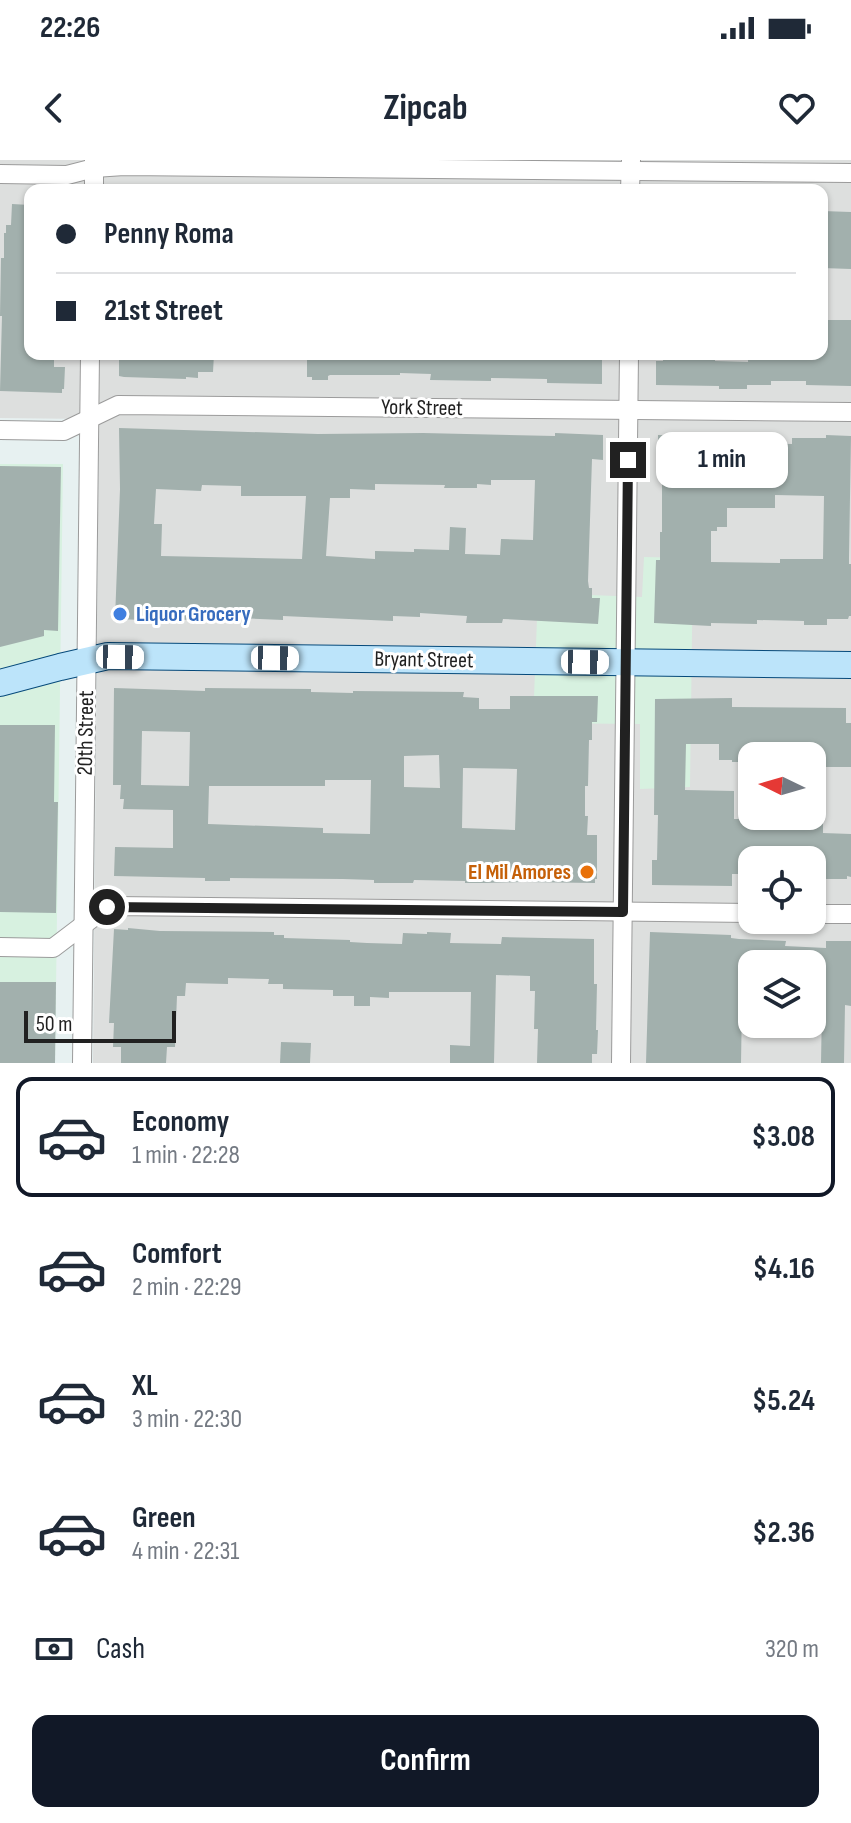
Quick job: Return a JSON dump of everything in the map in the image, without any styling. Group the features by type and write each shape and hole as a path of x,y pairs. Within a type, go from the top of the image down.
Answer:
{"street":[{"path":"0,174 67,175 94,164 631,165 851,173"},
{"name":"20th Street","path":"82,1063 90,360"},
{"path":"621,1063 629,360"},
{"name":"York Street","path":"0,430 64,431 118,405 851,412"},
{"name":"Bryant Street","path":"0,683 108,656 851,665"},
{"path":"0,947 53,948 107,907 113,906 738,913"},
{"path":"826,914 851,914"}],"shaded area":[{"path":"0,160 851,160 851,1063 93,1063 99,406 85,419 0,418"},
{"path":"0,464 63,464 55,1063 0,1063"},
{"path":"644,557 693,558 690,787 640,789 640,724 533,723 538,593 642,597"}],"building":[{"path":"12,204 24,205 24,360 54,360 54,367 65,367 62,393 0,391 1,258 4,258 6,225 11,225"},
{"path":"828,211 851,212 851,269 828,268"},
{"path":"828,320 851,320 851,386 806,385 806,381 771,381 771,385 747,385 747,389 656,385 656,361 828,360"},
{"path":"119,360 214,360 213,372 198,372 198,378 119,376"},
{"path":"307,360 602,360 602,384 547,383 547,379 430,380 431,374 400,373 330,375 328,380 307,377"},
{"path":"119,428 318,434 603,435 603,460 592,459 588,581 592,598 600,598 598,624 503,619 502,623 466,623 467,616 420,613 420,617 393,616 393,621 283,616 283,620 213,617 213,621 115,619","holes":["491,480 535,480 533,540 501,539 500,555 465,554 466,528 450,527 449,550 375,551 375,559 326,556 330,498 350,498 350,489 375,490 375,484 477,488 477,484 491,485","202,485 241,486 241,496 306,496 302,559 161,556 162,524 154,524 156,489 201,491"]},
{"path":"687,433 708,434 756,438 756,443 792,444 792,438 851,436 851,616 848,619 827,619 827,625 757,620 757,624 711,623 711,626 654,623 656,560 660,560 662,532 658,435 687,436","holes":["775,495 824,496 823,559 780,559 780,563 711,562 711,531 717,531 717,527 727,527 727,508 775,508"]},
{"path":"0,466 61,467 58,631 44,630 44,636 0,647"},
{"path":"114,688 464,692 463,697 479,698 479,709 510,709 510,696 598,696 597,722 592,722 592,740 589,740 588,786 585,786 587,835 597,835 595,883 414,880 413,883 374,883 374,880 230,878 230,881 205,881 205,878 114,876 115,847 173,848 173,810 123,809 121,785 113,785","holes":["142,731 190,732 189,786 141,785","439,755 440,788 404,787 404,756","463,768 517,769 515,830 462,828","325,780 371,780 370,834 323,833 323,828 208,824 209,786 325,786"]},
{"path":"732,698 732,707 846,708 846,723 851,723 851,767 826,767 826,742 738,742 738,762 719,760 719,744 686,744 685,790 734,791 734,819 738,819 738,830 823,830 823,833 851,834 851,877 826,879 826,846 738,846 738,874 732,874 732,886 652,885 652,860 657,860 658,815 654,815 655,699"},
{"path":"0,725 55,725 54,802 58,802 56,913 0,912"},
{"path":"114,929 274,932 274,935 284,935 284,938 402,944 403,933 427,932 451,933 450,943 501,944 502,937 594,939 597,1054 592,1054 592,1063 537,1063 535,991 530,991 530,976 496,975 494,1063 450,1063 450,1045 470,1046 471,992 389,992 389,998 370,997 370,1006 354,1006 354,996 333,996 333,990 283,989 283,984 268,984 269,979 228,978 228,984 186,983 185,996 177,996 175,1047 167,1047 166,1063 121,1063 121,1047 113,1047 114,1023 109,1023"},
{"path":"650,932 731,935 731,938 739,939 786,941 785,946 826,948 826,941 851,941 851,1006 845,1005 844,1063 821,1063 821,1038 826,1038 826,950 738,950 741,1063 646,1063"},
{"path":"0,982 56,982 55,1063 0,1063"},
{"path":"281,1042 311,1043 310,1063 280,1063"}],"place":[{"name":"Liquor Grocery","path":"120,614"},
{"name":"El Mil Amores","path":"587,872"}],"route":[{"path":"107,907 623,912 628,460"}]}
